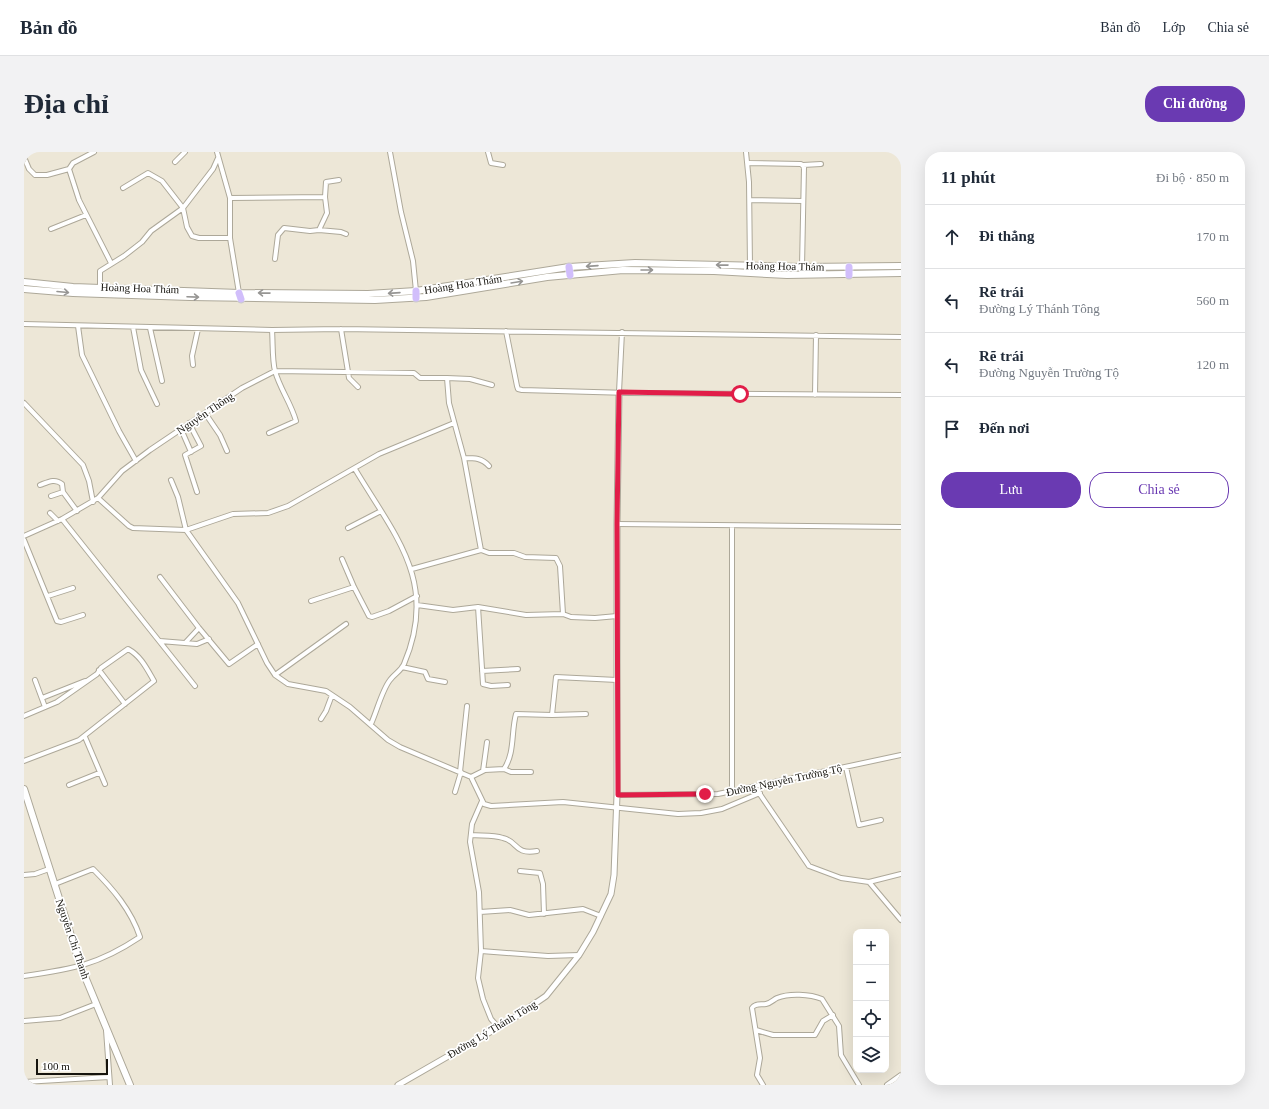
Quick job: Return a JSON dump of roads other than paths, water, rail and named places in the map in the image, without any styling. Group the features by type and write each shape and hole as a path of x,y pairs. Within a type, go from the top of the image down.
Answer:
{"main road":[{"name":"Hoàng Hoa Thám","path":"24,289 73,293 375,300 569,271 635,263 802,267 901,266"},
{"path":"849,267 849,275"},
{"name":"Hoàng Hoa Thám","path":"569,271 649,270 788,275 901,273"},
{"name":"Hoàng Hoa Thám","path":"24,282 72,287 100,286 240,296"},
{"name":"Nguyễn Chí Thanh","path":"24,789 26,804 55,884 81,967 130,1085"}],"street":[{"path":"24,157 29,168 35,174 47,174 69,169 73,163 94,152"},
{"path":"175,162 185,152"},
{"path":"217,152 230,198 230,238 240,296"},
{"path":"390,152 401,212 413,261 416,294"},
{"path":"488,152 491,163 503,165"},
{"path":"746,152 749,163 750,266"},
{"path":"100,286 100,271 124,256 142,242 151,231 182,208 213,169 218,158"},
{"path":"749,163 802,165 821,164"},
{"path":"802,165 804,170 802,267"},
{"path":"69,169 86,215 111,263"},
{"path":"123,188 148,173 166,184 182,208 186,227 192,236 199,238 230,238"},
{"path":"319,230 327,213 325,197 326,182 339,180"},
{"path":"230,198 325,197"},
{"path":"750,200 803,201"},
{"path":"51,229 86,215"},
{"path":"275,259 278,235 284,228 341,232 346,234"},
{"path":"24,324 198,329 622,332 901,337"},
{"path":"78,326 82,355 119,431 136,461"},
{"path":"133,327 141,370 157,404"},
{"path":"150,328 162,381"},
{"path":"193,365 192,356 198,329"},
{"path":"341,329 347,371 351,381 358,387"},
{"path":"269,433 296,421 293,409 282,391 275,371 272,330"},
{"path":"506,331 511,363 518,389 619,392 901,395"},
{"path":"619,392 622,332"},
{"path":"815,395 816,335"},
{"name":"Nguyễn Thông","path":"24,536 60,520 93,502 122,471 189,423 242,388 275,371 414,373 420,378 470,379 492,385"},
{"path":"447,378 454,423 464,458 481,550"},
{"name":"Đường Lý Thánh Tông","path":"398,1085 498,1027 546,996 579,955 601,916 611,894 614,875 616,808 618,795 617,524 619,392"},
{"path":"24,403 83,465 89,481 93,502"},
{"path":"204,413 220,435 227,451"},
{"path":"189,423 201,446 185,455 197,492"},
{"path":"98,498 133,528 186,530 233,514 268,513 288,506 379,454 454,423"},
{"path":"181,429 191,452"},
{"path":"464,458 479,458 489,466"},
{"path":"355,469 401,543 412,569 417,596 414,634 402,667 390,679 371,724"},
{"path":"171,480 178,498 186,530 238,603 258,644 275,674 288,684 326,691 371,724 388,740 400,747 471,777 484,804 491,806 563,802 678,814 701,813 722,808 760,792"},
{"path":"40,485 55,481 62,484 63,492 77,511"},
{"path":"51,496 63,492"},
{"path":"348,528 381,511"},
{"path":"50,513 60,520 196,686"},
{"path":"617,524 901,527"},
{"path":"732,526 732,792"},
{"path":"24,540 48,596 57,622 83,615"},
{"path":"412,569 481,550 489,553 514,553 525,557 556,558 559,560 560,566 563,614"},
{"path":"342,559 369,616 372,617 389,611 417,596"},
{"path":"160,577 229,664 258,644"},
{"path":"311,601 354,587"},
{"path":"48,596 73,588"},
{"path":"417,605 453,610 478,607 526,615 563,614 571,617 595,618 617,616"},
{"path":"478,607 482,671 485,686 508,685"},
{"path":"275,674 346,624"},
{"path":"186,642 199,628"},
{"path":"160,641 203,643 209,639"},
{"path":"24,716 57,702 98,674 99,670 128,649 136,654 141,660 154,681 80,740 24,761"},
{"path":"402,667 425,672 428,678 445,682"},
{"path":"482,671 518,668"},
{"path":"99,670 125,704"},
{"path":"552,715 556,677 617,680"},
{"path":"42,698 91,679"},
{"path":"35,680 45,707"},
{"path":"321,719 326,711 332,695"},
{"path":"455,792 461,772 467,706"},
{"path":"504,769 508,764 516,714 586,714"},
{"path":"84,737 105,784"},
{"path":"483,771 487,742"},
{"name":"Đường Nguyễn Trường Tộ","path":"618,795 718,794 901,755"},
{"path":"846,767 859,825 882,820"},
{"path":"471,777 483,771 504,769 511,772 531,772"},
{"path":"69,785 99,773"},
{"path":"755,787 760,792 810,866 841,878 869,882 901,874"},
{"path":"482,801 477,810 471,835 471,848 478,879 480,912 481,951 479,971 483,999 491,1019 498,1027"},
{"path":"471,835 504,838 519,850 537,852"},
{"path":"24,875 35,874 49,869"},
{"path":"24,976 81,967 116,953 140,937 130,913 114,891 93,869 55,884"},
{"path":"520,872 540,873 544,914"},
{"path":"869,882 901,920"},
{"path":"480,912 510,910 529,915 583,909 601,916"},
{"path":"481,951 548,956 579,955"},
{"path":"762,1085 757,1075 760,1058 752,1010 753,1006 769,1003 785,996 822,999 833,1015 840,1030 840,1055 859,1085"},
{"path":"24,1021 60,1018 96,1004"},
{"path":"756,1030 773,1035 815,1035 823,1021 833,1015"},
{"path":"105,1026 110,1085"},
{"path":"887,1085 901,1075"},
{"path":"24,1082 41,1083 109,1077"}]}
